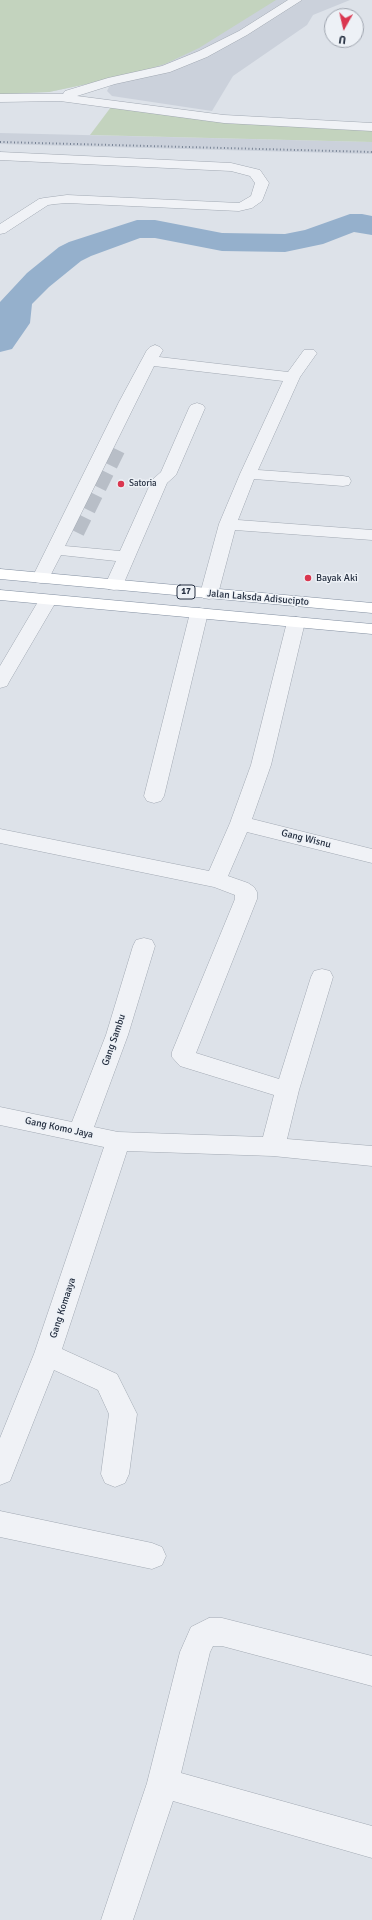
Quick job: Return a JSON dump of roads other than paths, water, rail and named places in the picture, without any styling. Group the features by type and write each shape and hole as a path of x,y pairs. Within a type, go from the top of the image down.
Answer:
{"highway":[{"name":"Jalan Laksda Adisucipto","path":"0,574 372,608"},
{"name":"Jalan Laksda Adisucipto","path":"0,595 372,629"}],"street":[{"path":"60,97 112,81 166,69 203,54 243,33 296,0"},
{"path":"0,98 60,97 224,119 372,127"},
{"path":"0,230 44,202 67,198 239,207 247,205 257,198 262,183 255,174 231,167 16,157 3,162"},
{"path":"209,594 228,524 248,474 292,377 309,353"},
{"path":"47,579 127,402 152,355 292,377"},
{"path":"114,585 125,556 160,480 168,475 197,408"},
{"path":"119,445 135,413"},
{"path":"248,474 343,481"},
{"path":"228,524 372,536"},
{"path":"47,579 66,551 76,532"},
{"path":"66,551 125,556"},
{"path":"0,682 48,600"},
{"path":"154,796 199,613"},
{"path":"216,880 240,822 261,765 296,622"},
{"name":"Gang Wisnu","path":"240,822 372,856"},
{"path":"0,836 216,880 241,888 246,892 246,899 184,1052 184,1057 188,1060 287,1090"},
{"name":"Gang Sambu","path":"80,1132 117,1035 144,946"},
{"path":"273,1147 287,1090 322,977"},
{"name":"Gang Komo Jaya","path":"0,1116 118,1141 202,1143 273,1147 372,1156"},
{"name":"Gang Komaaya","path":"0,1472 47,1354 118,1141"},
{"path":"47,1354 108,1382 124,1414 115,1474"},
{"path":"0,1524 152,1556"},
{"path":"117,1920 163,1783 195,1652 201,1638 209,1632 222,1632 372,1671"},
{"path":"163,1783 372,1842"}],"waterway":[{"path":"0,342 14,323 16,302 38,280 70,254 137,229 155,229 222,242 285,243 312,238 350,223 362,223 372,226"}],"tunnel":[{"path":"76,532 119,445"}],"railway":[{"path":"0,142 372,152"}],"place":[{"name":"Satoria","path":"121,484"},
{"name":"Bayak Aki","path":"308,578"}]}
